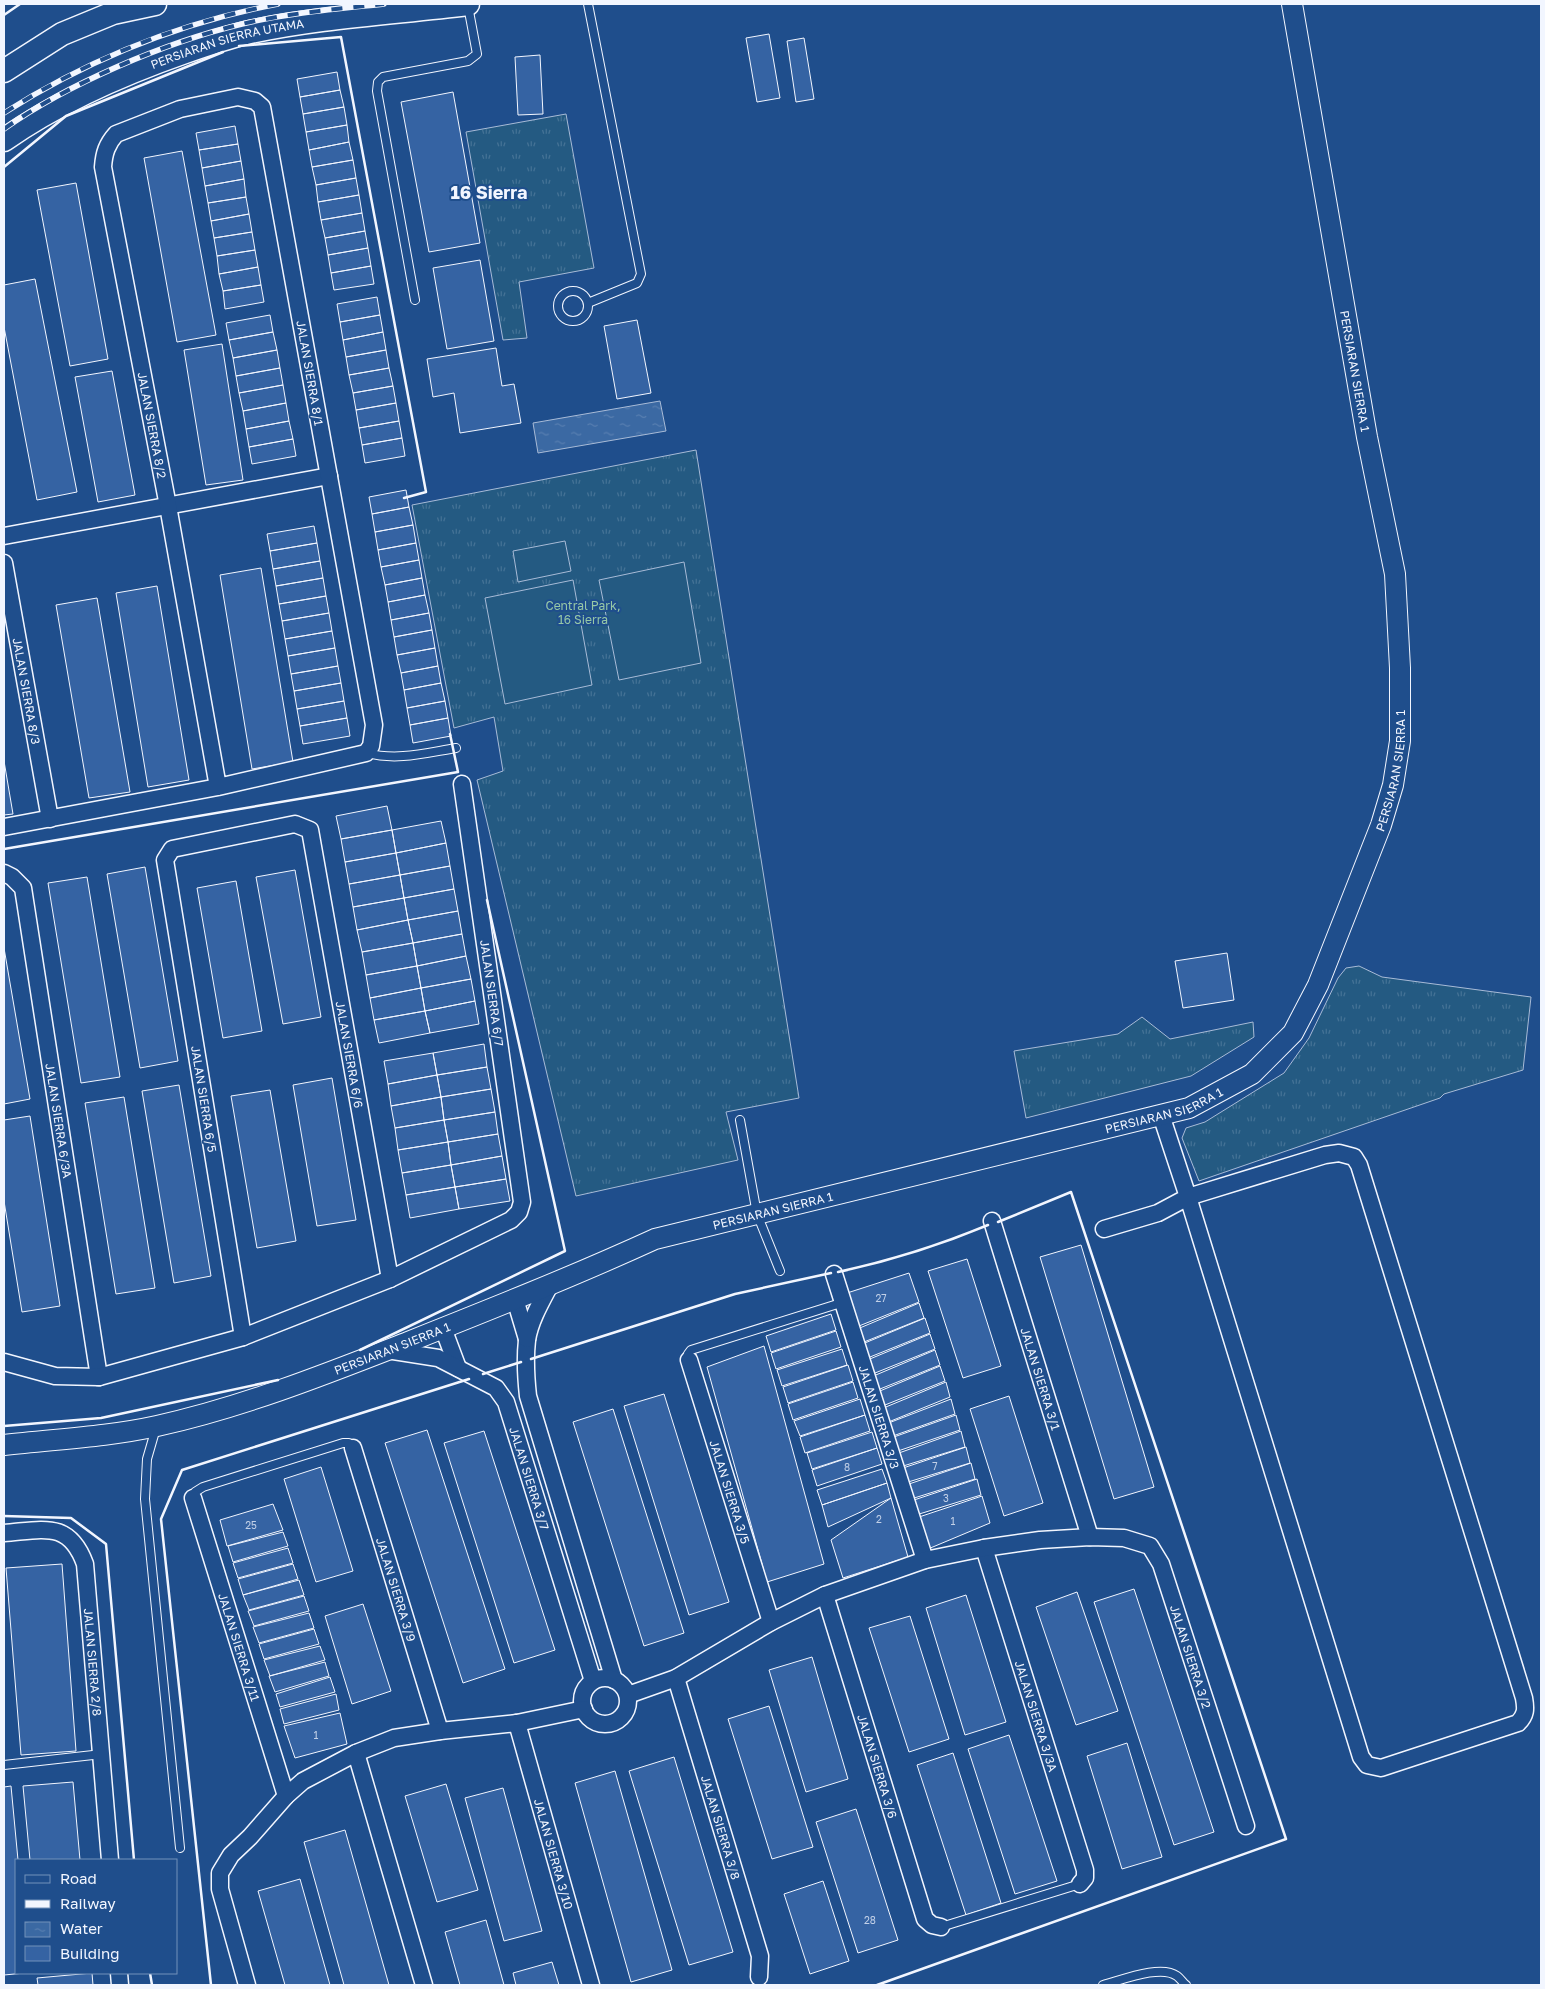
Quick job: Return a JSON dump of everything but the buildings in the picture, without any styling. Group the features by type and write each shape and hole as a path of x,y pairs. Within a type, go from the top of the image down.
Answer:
{"main road":[{"path":"4,71 62,34 114,13 155,4"},
{"name":"PERSIARAN SIERRA UTAMA","path":"4,140 65,104 111,82 157,62 244,33 292,24 468,4"}],"street":[{"name":"PERSIARAN SIERRA 1","path":"4,1445 157,1426 240,1404 387,1350 550,1285 656,1239 1189,1108 1252,1074 1293,1034 1318,985 1381,825 1393,786 1400,741 1400,668 1395,574 1367,437 1292,4"},
{"name":"JALAN SIERRA 8/1","path":"180,109 238,97 255,101 262,107 374,725 371,746 366,753"},
{"name":"JALAN SIERRA 8/2","path":"180,109 116,134 110,140 104,153 103,167 168,506 218,787"},
{"path":"4,536 329,476"},
{"name":"JALAN SIERRA 8/3","path":"4,563 50,819"},
{"path":"4,827 218,787 366,753"},
{"name":"JALAN SIERRA 6/7","path":"390,1279 511,1220 519,1212 522,1202 462,784"},
{"name":"JALAN SIERRA 6/6","path":"165,860 172,849 295,824 310,830 390,1279"},
{"name":"JALAN SIERRA 6/5","path":"165,860 243,1337"},
{"name":"JALAN SIERRA 6/3A","path":"4,873 12,877 23,888 99,1377"},
{"path":"1104,1229 1158,1213 1188,1197 1325,1154 1339,1153 1354,1157 1365,1184 1524,1698 1526,1709 1518,1723 1381,1768 1367,1765 1361,1757 1188,1197 1161,1114"},
{"name":"JALAN SIERRA 3/1","path":"992,1221 1090,1537"},
{"name":"JALAN SIERRA 3/3","path":"834,1274 924,1560"},
{"path":"4,1362 54,1376 99,1377 243,1337 390,1279"},
{"name":"JALAN SIERRA 3/7","path":"550,1285 537,1310 527,1339 526,1376 528,1396 614,1680"},
{"path":"515,1299 527,1339"},
{"path":"442,1328 458,1368"},
{"name":"JALAN SIERRA 3/7","path":"387,1350 438,1358 496,1388 506,1402 593,1681"},
{"name":"JALAN SIERRA 3/5","path":"689,1360 771,1622"},
{"path":"506,1402 528,1396"},
{"name":"JALAN SIERRA 3/9","path":"353,1448 440,1731"},
{"path":"534,1492 555,1484"},
{"name":"JALAN SIERRA 3/11","path":"193,1498 286,1796"},
{"name":"JALAN SIERRA 2/8","path":"4,1533 50,1529 67,1536 79,1548 85,1564 110,1859"},
{"name":"JALAN SIERRA 3/2","path":"628,1695 676,1678 771,1622 825,1595 924,1560 984,1548 1040,1540 1090,1537 1124,1538 1150,1546 1162,1564 1246,1826"},
{"name":"JALAN SIERRA 3/3A","path":"984,1548 1085,1870 1085,1878 1080,1884"},
{"path":"564,1589 585,1583"},
{"name":"JALAN SIERRA 3/6","path":"825,1595 925,1919 932,1926 941,1927"},
{"path":"607,1678 614,1680 620,1684 628,1695 626,1711 616,1722 601,1724 587,1716 584,1709 584,1693 593,1681 607,1678"},
{"name":"JALAN SIERRA 3/8","path":"676,1678 760,1956 759,1977"},
{"path":"247,1985 220,1889 220,1873 231,1855 250,1837 286,1796 303,1782 356,1753 394,1738 517,1723 584,1709"},
{"name":"JALAN SIERRA 3/10","path":"517,1723 591,1985"},
{"path":"356,1753 424,1985"}],"lane":[{"path":"415,300 377,91 378,82 382,78 468,61 478,54 468,4"},
{"path":"588,4 641,274 637,283 588,303"},
{"path":"569,291 579,292 586,298 588,303 586,313 579,320 574,321 564,318 558,311 557,306 561,296 569,291"},
{"path":"366,753 381,757 401,758 456,748"},
{"path":"740,1120 757,1214 780,1271"},
{"path":"689,1360 688,1354 691,1350 844,1302"},
{"path":"157,1426 147,1459 145,1499 180,1848"},
{"path":"193,1498 195,1492 203,1488 343,1443 349,1443 353,1448"},
{"path":"4,1765 102,1754"},
{"path":"941,1927 1080,1884"},
{"path":"1104,1985 1148,1972 1161,1972 1176,1975 1186,1985"}],"green space":[{"path":"566,114 594,268 519,282 527,338 503,340 466,132"},
{"name":"Central Park, 16 Sierra","path":"696,450 799,1098 726,1112 738,1160 576,1196 477,780 503,771 494,717 454,728 412,505"},
{"path":"565,541 571,571 518,582 513,551"},
{"path":"684,562 701,663 619,680 599,580"},
{"path":"573,580 592,685 505,704 485,598"},
{"path":"1359,966 1382,977 1531,997 1523,1070 1444,1094 1440,1098 1199,1181 1182,1138 1186,1128 1205,1122 1284,1073 1309,1038 1338,978 1346,968"},
{"path":"1142,1017 1170,1039 1253,1022 1254,1037 1191,1076 1026,1118 1014,1051 1118,1034"}],"water":[{"path":"660,401 666,431 538,453 533,423"}],"railway":[{"path":"4,113 69,76 135,45 205,21 278,4"},
{"path":"4,129 29,112 87,81 118,66 182,42 259,20 384,4"}],"wall":[{"path":"4,15 20,4"},
{"path":"239,46 341,37 426,492 404,498"},
{"path":"4,167 66,116 223,52"},
{"path":"4,849 458,772 450,734"},
{"path":"360,1350 565,1251 487,900"},
{"path":"877,1985 1286,1839 1071,1192 998,1222"},
{"path":"838,1272 914,1252 988,1225"},
{"path":"531,1359 735,1294 831,1273"},
{"path":"483,1374 521,1362"},
{"path":"211,1985 161,1519 182,1470 469,1379"},
{"path":"4,1426 101,1418 278,1380"},
{"path":"4,1516 71,1518 106,1544 134,1859"},
{"path":"150,1974 152,1985"}],"district":[{"name":"16 Sierra","path":"489,192"}]}
